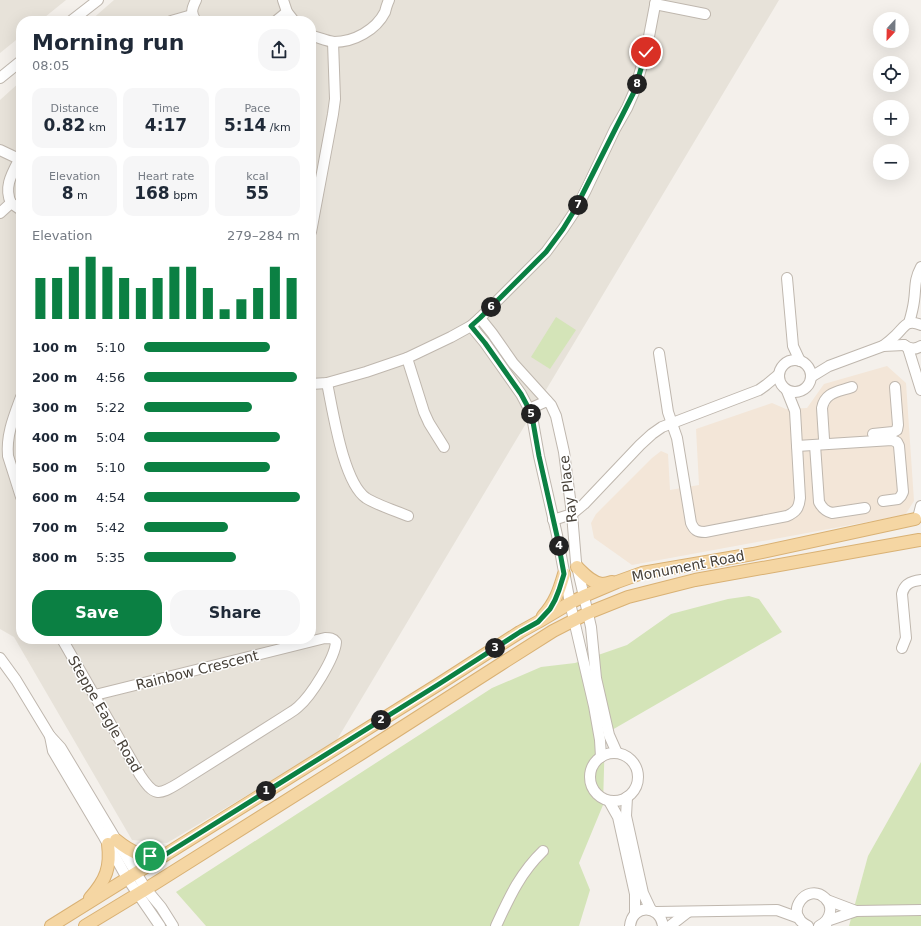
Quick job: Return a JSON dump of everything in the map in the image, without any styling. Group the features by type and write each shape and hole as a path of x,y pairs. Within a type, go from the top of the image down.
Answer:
{"main road":[{"path":"919,513 913,525 913,531 916,537 920,540"},
{"name":"Monument Road","path":"51,926 520,632 584,596 642,573 753,554 919,513"},
{"name":"Monument Road","path":"85,926 362,753 553,631 588,613 628,597 695,580 920,540"},
{"path":"577,568 592,580 602,584 617,582"},
{"path":"538,622 550,609 555,600 564,574"},
{"path":"81,908 97,890 107,872 112,842 141,855 163,856"}],"street":[{"path":"77,16 98,0"},
{"path":"193,16 191,11 196,0"},
{"path":"283,0 287,12 290,16"},
{"path":"316,37 333,42 347,41 362,35 375,26 384,13 389,0"},
{"path":"316,384 327,383 366,372 407,358 451,337 471,326 480,318 546,252 574,211 634,92 646,52 656,2 705,14"},
{"path":"282,16 287,12"},
{"path":"316,205 333,114 333,42"},
{"path":"0,78 16,65"},
{"path":"0,150 16,156"},
{"path":"16,167 7,190 10,203 16,207"},
{"path":"0,213 10,203"},
{"path":"921,267 917,276 914,302 900,338 906,346 921,390"},
{"path":"787,278 793,346 810,372 811,377 808,386 801,392 795,411"},
{"path":"914,302 921,325"},
{"name":"Ray Place","path":"480,318 513,363 551,405 556,416 564,452 577,568 591,627 596,678 609,734 617,753"},
{"path":"811,377 829,366 883,346 905,326 915,322 921,325"},
{"name":"Ray Place","path":"471,326 485,343 521,394 529,409 533,422 570,603 594,706 600,740 600,757"},
{"path":"553,520 572,514 584,504 640,445 662,427 759,390 766,385 778,375 786,363 793,346"},
{"path":"883,346 906,346 912,349 921,346"},
{"path":"496,358 505,352"},
{"path":"659,353 668,412 677,438 691,523 693,528 700,532 787,516 796,512 800,498 795,411 785,389 780,384 778,375"},
{"path":"407,358 424,412 444,447"},
{"path":"786,363 790,361 829,366"},
{"path":"327,383 342,453 351,478 359,491 365,497 371,501 408,516"},
{"path":"824,439 822,408 826,398 830,394 852,387"},
{"path":"797,444 824,439 893,432 897,430 898,424 895,387"},
{"path":"759,390 785,389 796,393 801,392"},
{"path":"529,409 547,401"},
{"path":"16,410 8,435 7,449 16,480"},
{"path":"797,444 815,445 892,440 897,442 899,446 903,492 898,499 883,501"},
{"path":"815,445 819,502 822,508 827,512 832,513 865,508"},
{"path":"902,648 906,638 902,594 903,590 904,587 910,582 921,580"},
{"name":"Rainbow Crescent","path":"150,788 156,792 168,790 298,707 310,693 334,654 336,642 333,639 325,638 316,640"},
{"name":"Steppe Eagle Road","path":"65,644 140,775 150,788"},
{"name":"Rainbow Crescent","path":"95,694 300,644"},
{"path":"0,658 16,680 50,736 61,748 131,876 142,891 160,926"},
{"path":"609,753 617,753 632,761 636,768 638,776 637,784 633,792 620,801 604,799 593,790 589,775 591,767 600,757 609,753"},
{"path":"627,797 626,816 642,893 653,911 660,916 664,926"},
{"path":"609,800 618,817 635,894 635,914"},
{"path":"496,926 520,878 543,850"},
{"path":"142,891 161,907 173,926"},
{"path":"630,926 632,918 635,914 645,910 688,912 777,910 798,902 806,895 812,893 818,894 827,900 856,911"},
{"path":"824,924 830,916 830,905 827,900"},
{"path":"798,902 797,913 802,922 807,926"},
{"path":"777,910 799,918"},
{"path":"824,924 856,911 921,910"},
{"path":"670,926 688,912"}],"shaded area":[{"path":"0,0 66,0 46,16 16,16 16,40 0,53"},
{"path":"114,0 779,0 335,743 167,843 132,840 18,644 316,644 316,16 96,16"},
{"path":"16,86 16,640 14,637 0,629 0,100"},
{"path":"887,366 906,383 914,501 905,515 632,565 594,538 591,523 596,514 652,458 661,451 668,454 670,490 699,485 696,429 772,403 786,409 807,408 824,384"}],"green space":[{"path":"556,317 576,330 550,369 531,357"},
{"path":"749,596 759,599 782,632 605,734 603,805 579,863 590,890 579,926 206,926 176,892 492,688 541,667 575,663 627,645 671,614 728,599"},
{"path":"921,762 921,926 849,926 868,856"}],"route":[{"path":"150,856 163,856 538,622 550,609 555,600 564,574 533,422 529,409 521,394 485,343 471,326 546,252 563,229 585,192 627,108 640,75 646,52"}]}
